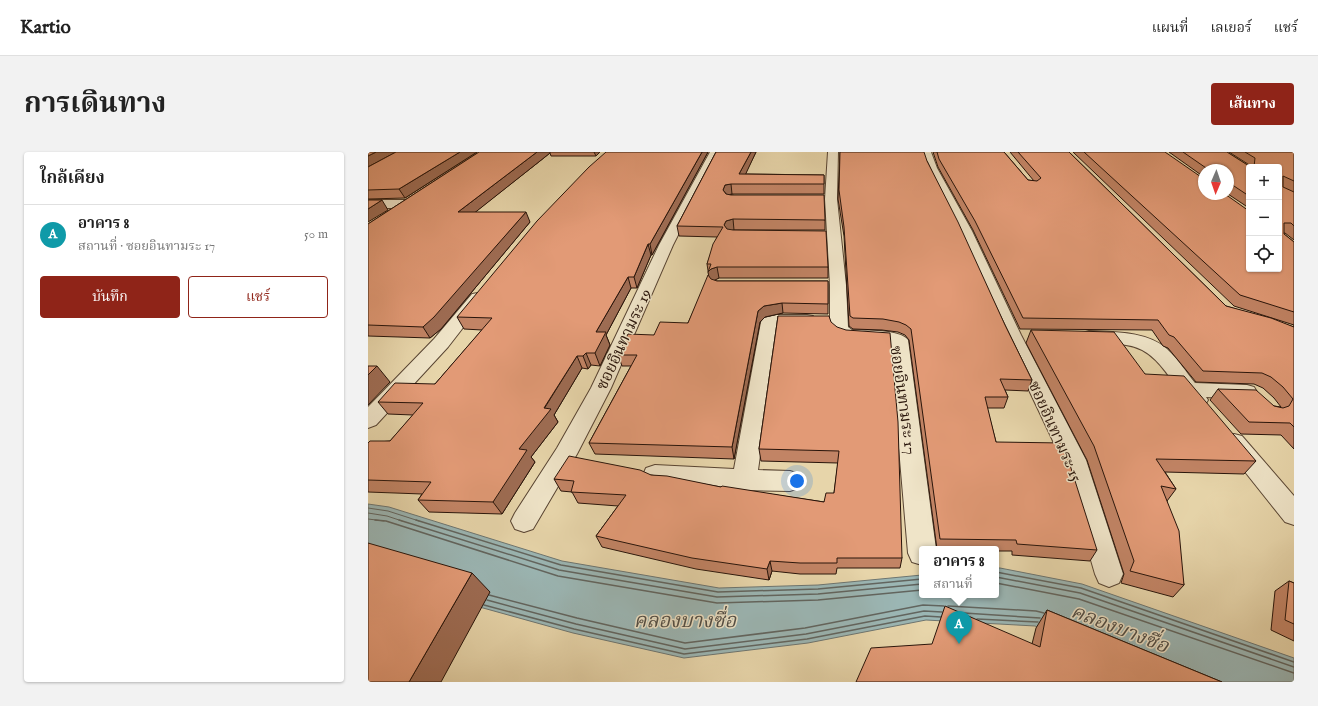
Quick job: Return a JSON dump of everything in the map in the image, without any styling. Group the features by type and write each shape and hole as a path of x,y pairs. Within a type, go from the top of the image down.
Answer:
{"street":[{"name":"ซอยอินทามระ 19","path":"524,521 565,454 601,388 666,245 715,152"},
{"path":"744,480 770,322 776,320 839,321 830,285 828,236 824,199 833,152"},
{"name":"ซอยอินทามระ 15","path":"926,152 932,168 965,231 1012,335 1074,460 1109,574"},
{"path":"388,217 421,195"},
{"path":"368,204 408,204"},
{"path":"368,420 441,343 485,288"},
{"name":"ซอยอินทามระ 17","path":"839,321 838,329 847,335 894,338 899,340 921,546"},
{"path":"1012,335 1035,336"},
{"path":"1066,336 1121,337 1135,341 1160,353 1189,390 1294,514"},
{"path":"1189,390 1250,393 1256,395 1261,400"},
{"path":"655,475 790,481"}],"water":[{"name":"คลองบางซื่อ","path":"368,504 389,507 562,561 719,588 818,585 919,575 919,598 999,598 1000,568 1082,584 1294,658 1294,682 1187,682 1035,626 926,620 808,643 684,658 573,633 368,576"}],"building":[{"path":"368,152 376,152 368,156"},
{"path":"396,152 460,152 399,189 368,190 368,167"},
{"path":"479,152 537,152 458,212 526,212 434,317 423,327 368,325 368,224"},
{"path":"606,152 702,152 650,244 648,244 634,277 628,277 596,332 606,332 595,353 586,353 583,356 577,356 544,408 551,409 519,449 527,450 493,502 418,500 431,482 368,480 368,443 370,441 390,441 423,403 378,402 395,383 435,384 492,318 457,317 537,221 589,167"},
{"path":"716,152 751,152 739,174 824,175 824,184 731,184 725,185 723,190 726,194 731,195 824,195 825,220 733,219 726,221 724,225 727,229 733,230 826,231 828,267 717,267 708,272 711,264 707,264 713,244 723,227 677,226"},
{"path":"840,152 924,152 1032,380 1000,379 1008,397 985,397 996,442 1063,443 1097,550 1017,544 1016,540 940,539 911,329 899,322 883,319 853,318 850,316 844,227 839,190"},
{"path":"937,152 1004,152 1028,180 1037,181 1041,178 1018,152 1069,152 1226,306 1271,318 1294,327 1294,427 1290,423 1249,422 1218,389 1256,390 1274,406 1283,408 1289,406 1293,399 1283,387 1271,377 1262,373 1203,371 1174,337 1169,335 1158,320 1023,318 975,221 939,159"},
{"path":"1084,152 1165,152 1198,175 1198,200 1233,200 1246,209 1246,272 1282,272 1282,164 1254,164 1255,158 1245,152 1294,152 1294,181 1283,176 1283,187 1294,192 1294,226 1291,223 1284,223 1284,234 1294,242 1294,312 1240,295"},
{"path":"1183,152 1227,152 1246,164 1246,194 1234,186 1234,164 1200,164"},
{"path":"368,200 382,200 368,209"},
{"path":"708,275 711,279 717,281 828,281 828,304 782,303 764,306 758,311 732,447 589,443 637,355 618,355 628,334 654,335 660,322 688,323"},
{"path":"778,316 829,316 831,322 837,327 846,330 890,333 898,422 902,558 837,558 837,563 770,561 767,569 692,558 596,536 626,495 571,492 574,481 554,479 569,456 640,470 651,475 667,476 721,487 824,502 826,493 834,493 839,451 759,449"},
{"path":"1031,330 1114,332 1145,374 1184,376 1256,461 1156,459 1176,489 1161,486 1179,531 1184,585 1130,571 1134,561 1094,446"},
{"path":"368,366 377,366 368,375"},
{"path":"368,543 472,573 409,682 368,682"},
{"path":"1289,581 1294,583 1294,624 1285,620"},
{"path":"945,606 1040,647 1047,610 1222,682 856,682 871,648 932,644"}],"place":[{"name":"อาคาร 8","path":"959,644"}]}
